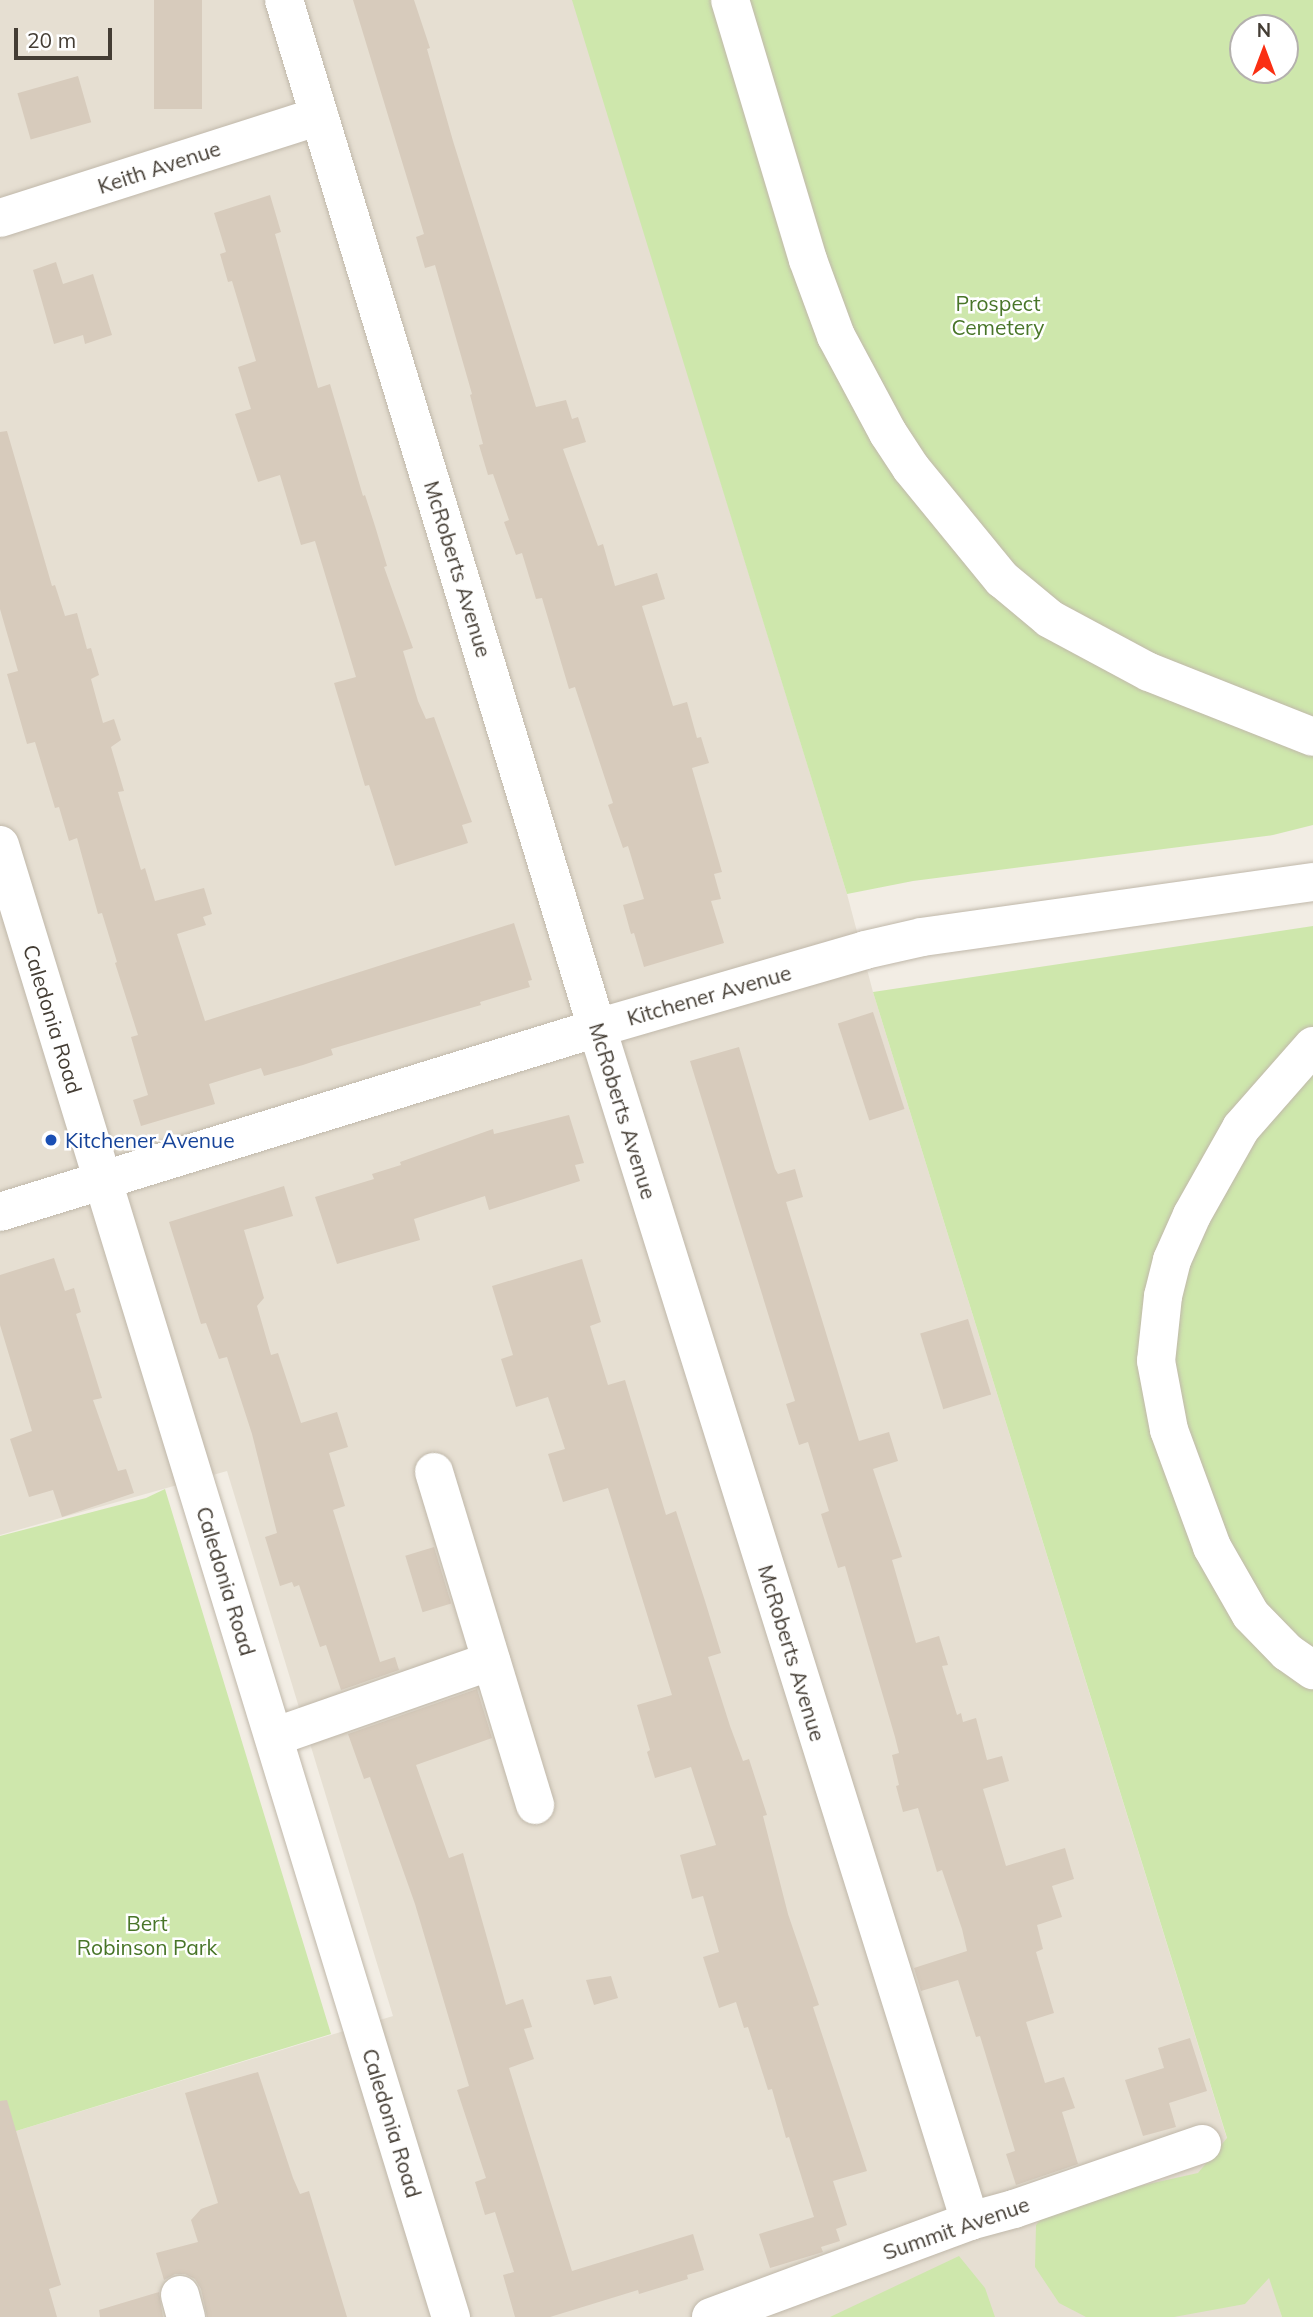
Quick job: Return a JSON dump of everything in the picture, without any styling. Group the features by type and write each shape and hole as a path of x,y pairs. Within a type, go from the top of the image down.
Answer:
{"street":[{"name":"McRoberts Avenue","path":"284,0 597,1028 970,2221"},
{"path":"730,0 808,260 836,336 888,433 918,476 1002,579 1050,619 1149,671 1313,737"},
{"name":"Keith Avenue","path":"0,218 319,116"},
{"name":"Caledonia Road","path":"0,845 11,919 101,1180 451,2317"},
{"name":"Kitchener Avenue","path":"0,1212 597,1028 865,950 922,937 1313,883"},
{"path":"1313,1046 1241,1128 1192,1214 1172,1260 1163,1296 1156,1361 1169,1430 1212,1547 1251,1615 1287,1651 1313,1670"},
{"path":"434,1472 535,1805"},
{"path":"274,1737 491,1661"},
{"name":"Summit Avenue","path":"711,2317 970,2221 1014,2209 1202,2144"}],"shaded area":[{"path":"0,0 573,0 847,894 873,992 1282,2317 0,2317 0,2136 393,2016 227,1471 0,1535"}],"green space":[{"name":"Prospect Cemetery","path":"572,0 1313,0 1313,825 1273,835 913,881 847,894"},
{"path":"1313,926 1313,2317 1282,2317 1269,2278 1245,2304 1174,2317 1086,2317 1059,2303 1035,2267 1036,2225 1054,2205 1198,2173 1227,2138 873,992"},
{"name":"Bert Robinson Park","path":"165,1489 331,2034 0,2136 0,1536 146,1498"},
{"path":"959,2256 985,2288 995,2317 830,2317"}],"building":[{"path":"154,0 202,0 202,109 154,109"},
{"path":"353,0 414,0 430,48 427,49 453,141 536,407 566,400 572,419 578,417 586,442 563,449 598,546 603,544 615,586 657,573 665,599 642,606 673,706 687,702 697,738 701,737 709,763 692,768 722,872 714,874 721,899 711,901 724,943 644,967 634,933 631,934 623,905 644,899 628,846 623,848 608,805 613,803 575,687 569,689 542,598 536,599 522,553 516,555 504,522 509,520 493,474 488,475 479,445 483,444 470,395 472,394 435,265 425,268 416,237 424,234"},
{"path":"78,76 91,122 31,140 17,93"},
{"path":"270,195 281,232 275,234 318,388 330,384 387,566 384,567 413,648 403,651 418,701 426,719 434,717 472,822 462,825 468,843 395,866 369,785 365,786 334,683 356,677 315,541 301,545 280,475 258,482 235,414 251,409 238,367 256,361 232,281 228,282 220,254 226,252 214,213"},
{"path":"56,262 63,284 93,274 112,335 85,344 83,335 54,344 33,270"},
{"path":"7,431 52,586 55,585 65,616 77,613 87,649 91,648 99,675 91,679 103,723 114,719 121,740 111,747 124,791 118,792 141,870 145,868 155,901 204,888 212,914 203,917 206,925 177,934 205,1021 514,923 532,980 528,981 530,987 480,1002 481,1005 331,1049 333,1055 303,1065 264,1076 261,1068 209,1084 215,1104 141,1126 133,1100 148,1095 131,1037 138,1035 115,963 117,962 102,913 98,914 77,838 69,841 59,807 55,808 35,742 27,744 7,674 18,671 0,609 0,432"},
{"path":"873,1012 905,1109 869,1120 838,1023"},
{"path":"739,1047 775,1169 778,1174 795,1169 803,1197 786,1202 859,1441 889,1432 898,1461 873,1469 902,1557 892,1560 916,1643 939,1636 948,1665 942,1666 957,1715 961,1713 963,1722 976,1718 987,1760 1002,1756 1009,1781 983,1789 1006,1866 1065,1848 1074,1879 1052,1886 1062,1917 1037,1925 1043,1949 1036,1952 1054,2013 1026,2022 1045,2083 1064,2077 1075,2108 1062,2112 1078,2164 1016,2185 1006,2154 1015,2151 980,2036 976,2037 958,1980 921,1991 914,1968 967,1951 962,1929 942,1870 937,1872 918,1808 903,1812 892,1755 899,1753 895,1737 845,1566 838,1568 821,1514 829,1511 808,1442 799,1445 786,1404 795,1401 690,1061"},
{"path":"569,1115 584,1163 575,1165 580,1181 489,1210 485,1196 414,1219 420,1240 337,1264 315,1197 374,1179 372,1174 401,1165 400,1162 493,1129 494,1134"},
{"path":"284,1186 293,1216 244,1230 264,1298 257,1306 271,1355 278,1353 301,1423 337,1412 348,1447 329,1453 345,1506 333,1510 380,1662 395,1657 399,1670 341,1690 326,1645 320,1647 299,1585 294,1587 292,1582 280,1586 265,1537 277,1533 252,1434 227,1357 219,1359 206,1323 201,1324 169,1222"},
{"path":"54,1258 65,1291 74,1288 81,1312 76,1314 102,1398 93,1400 118,1471 126,1469 134,1493 62,1517 53,1490 29,1497 10,1439 32,1431 0,1325 0,1275"},
{"path":"582,1259 601,1322 590,1326 608,1385 625,1380 666,1515 676,1511 705,1601 721,1653 708,1657 743,1761 749,1759 767,1815 763,1816 788,1914 819,2005 813,2007 867,2171 833,2181 847,2225 836,2229 840,2241 821,2247 823,2252 770,2268 759,2234 814,2217 789,2137 786,2138 772,2089 768,2090 748,2027 744,2028 736,2002 719,2008 703,1957 719,1952 703,1896 692,1899 680,1855 716,1845 691,1767 655,1778 647,1752 650,1750 637,1705 672,1695 608,1488 563,1502 548,1454 565,1449 548,1397 516,1407 501,1359 513,1355 492,1286"},
{"path":"968,1319 991,1395 943,1409 920,1334"},
{"path":"434,1547 451,1603 423,1612 405,1556"},
{"path":"477,1689 492,1738 416,1765 449,1858 463,1853 506,2005 523,1999 532,2027 524,2029 534,2059 509,2068 572,2271 693,2234 704,2270 687,2275 688,2279 639,2294 638,2290 550,2317 515,2317 503,2275 514,2272 495,2212 485,2215 475,2182 486,2178 457,2090 469,2086 415,1904 370,1777 364,1779 348,1734"},
{"path":"611,1976 618,1998 594,2005 586,1980"},
{"path":"1190,2038 1207,2091 1169,2103 1176,2127 1143,2136 1125,2080 1164,2068 1158,2048"},
{"path":"258,2072 293,2178 300,2194 309,2191 347,2317 207,2317 201,2289 195,2279 185,2274 175,2274 164,2280 156,2253 198,2242 191,2220 201,2209 218,2203 185,2093"},
{"path":"7,2100 61,2285 49,2289 57,2317 0,2317 0,2101"},
{"path":"159,2292 163,2317 100,2317 99,2310"}],"place":[{"name":"Kitchener Avenue","path":"51,1140"}]}
